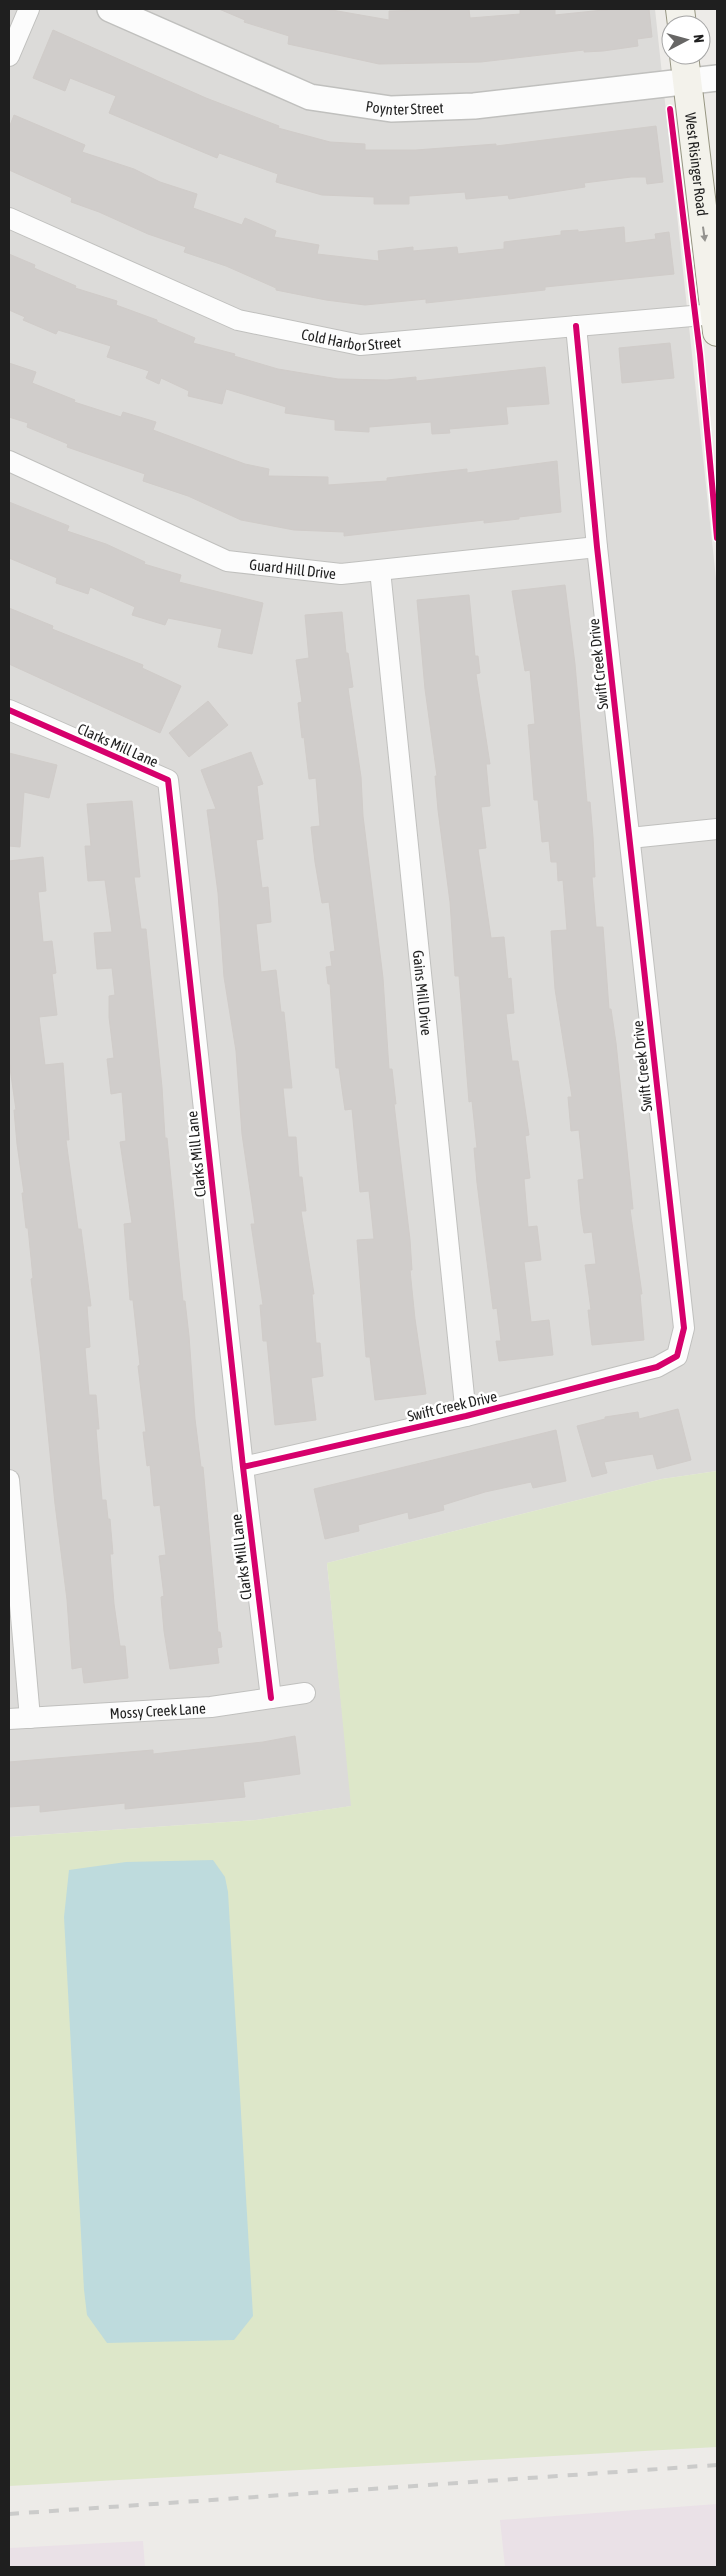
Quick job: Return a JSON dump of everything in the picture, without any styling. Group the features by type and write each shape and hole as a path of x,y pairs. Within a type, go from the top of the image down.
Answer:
{"main road":[{"name":"West Risinger Road","path":"685,65 716,323"}],"street":[{"path":"9,56 29,9"},
{"name":"Poynter Street","path":"110,9 310,97 391,109 474,106 717,78"},
{"name":"Cold Harbor Street","path":"9,218 238,320 360,345 576,326 716,323"},
{"name":"Swift Creek Drive","path":"243,1467 466,1416 657,1367 677,1356 684,1328 597,547 576,326"},
{"name":"Guard Hill Drive","path":"9,461 226,561 341,574 597,547"},
{"name":"Gains Mill Drive","path":"380,570 466,1416"},
{"name":"Clarks Mill Lane","path":"9,710 168,780 243,1467 271,1698"},
{"path":"630,838 717,829"},
{"path":"9,1480 30,1718"},
{"name":"Mossy Creek Lane","path":"9,1719 211,1707 305,1693"}],"shaded area":[{"path":"9,9 655,9 717,588 717,1471 662,1479 327,1563 352,1806 256,1820 9,1837"},
{"path":"717,2504 717,2567 505,2567 500,2520"},
{"path":"143,2541 145,2567 9,2567 9,2548"}],"green space":[{"path":"717,1471 717,2447 9,2486 9,1837 256,1820 351,1806 327,1563 662,1479"}],"water":[{"path":"213,1860 225,1877 228,1892 253,2316 234,2340 107,2343 87,2315 84,2290 64,1917 69,1870 126,1862"}],"building":[{"path":"219,9 326,9 389,20 389,11 469,9 470,18 520,14 520,9 555,9 555,15 613,9 649,9 652,37 637,39 638,46 603,51 584,52 584,50 481,62 379,64 288,44 289,36 244,22 245,20"},
{"path":"53,30 206,98 279,126 278,128 330,142 365,144 365,150 416,150 496,144 496,146 656,126 663,182 647,184 646,177 631,177 584,183 585,187 509,199 508,195 466,199 465,192 409,196 409,204 374,204 374,197 322,195 276,182 278,174 219,153 217,158 109,113 116,96 70,78 65,91 33,78"},
{"path":"14,115 85,145 82,152 134,169 160,182 197,194 193,208 242,225 245,218 276,231 274,237 319,245 317,254 379,261 378,251 413,247 413,251 457,247 458,254 504,249 504,242 561,235 561,231 578,230 578,232 624,227 625,243 656,239 655,234 669,232 674,274 545,287 545,290 426,303 426,299 365,305 326,300 276,290 276,288 226,266 184,252 186,247 148,234 99,212 71,202 72,198 9,170 9,128"},
{"path":"9,254 35,265 34,268 76,286 75,288 117,301 116,305 157,320 157,322 195,338 193,343 235,354 234,356 278,369 338,379 387,380 416,377 416,381 545,367 549,404 506,407 508,424 449,429 450,433 432,434 431,422 369,427 369,432 335,430 335,420 285,413 286,407 226,389 222,404 188,396 189,391 161,378 159,384 146,378 149,371 107,357 111,346 58,330 56,334 23,320 25,317 9,310"},
{"path":"670,343 674,378 622,383 619,348"},
{"path":"9,363 36,372 32,383 75,400 74,402 121,417 123,412 156,422 153,430 245,464 269,469 268,476 328,477 328,485 387,481 387,478 467,469 467,473 557,461 561,512 484,523 484,520 344,536 344,532 294,530 241,520 188,496 143,481 145,474 67,447 68,444 27,427 28,423 9,417"},
{"path":"9,502 69,526 67,531 106,544 145,562 144,564 181,575 179,582 263,603 252,654 218,647 222,629 168,618 165,625 132,615 135,607 90,587 88,594 56,583 57,578 9,558"},
{"path":"565,585 575,664 587,802 590,802 595,877 592,877 596,927 603,927 609,1009 611,1009 616,1043 633,1209 630,1209 642,1294 640,1294 644,1340 592,1345 588,1310 591,1310 585,1265 596,1264 592,1232 584,1233 581,1214 578,1180 584,1179 579,1130 571,1131 568,1097 572,1097 555,989 551,931 567,930 563,880 558,881 557,862 551,862 549,841 542,842 538,800 534,800 528,725 535,724 530,670 525,671 512,591"},
{"path":"469,595 475,656 478,656 480,673 476,674 490,764 486,764 490,806 481,807 486,848 478,849 491,938 504,937 508,979 511,978 514,1013 506,1014 512,1061 518,1061 529,1135 525,1136 530,1178 524,1179 528,1227 537,1226 541,1260 524,1262 531,1322 549,1320 553,1355 499,1361 496,1341 501,1341 497,1308 493,1309 477,1183 474,1148 477,1148 472,1101 469,1102 459,976 455,976 450,902 438,810 435,776 437,776 425,689 417,600"},
{"path":"9,608 53,626 52,629 143,665 142,668 181,686 160,733 9,664"},
{"path":"342,612 346,653 348,653 353,687 348,688 361,777 363,816 383,978 389,1069 392,1069 396,1104 394,1104 410,1240 412,1270 410,1270 415,1319 426,1394 375,1400 370,1357 366,1357 357,1240 374,1239 369,1191 360,1192 352,1109 345,1110 339,1068 336,1068 330,984 328,984 326,967 332,966 330,952 335,951 329,902 322,903 315,862 311,827 320,826 316,778 309,779 304,737 302,738 298,703 302,702 296,660 309,658 305,615"},
{"path":"208,701 228,725 189,757 169,733"},
{"path":"251,752 263,784 257,786 263,839 256,840 262,888 268,887 271,922 256,924 261,972 276,970 281,1012 284,1012 292,1088 283,1088 288,1137 296,1137 299,1177 302,1177 306,1211 301,1211 314,1294 312,1294 316,1343 320,1343 323,1376 311,1378 316,1420 275,1425 267,1341 263,1341 260,1305 263,1305 251,1224 255,1224 242,1134 236,1051 224,977 218,893 207,810 216,809 201,770"},
{"path":"9,753 57,765 49,798 24,792 20,847 9,846"},
{"path":"132,801 140,877 134,877 141,929 146,929 162,1087 165,1138 167,1138 183,1301 185,1301 189,1336 195,1419 201,1467 203,1467 218,1632 220,1632 222,1647 217,1648 219,1663 170,1669 164,1631 161,1597 164,1596 159,1556 166,1555 160,1505 154,1506 150,1465 147,1466 143,1432 146,1432 138,1366 140,1365 133,1300 130,1300 124,1224 132,1223 120,1142 126,1141 122,1092 111,1094 107,1059 114,1058 109,1017 109,996 115,995 112,968 97,969 94,933 112,932 105,880 88,881 85,846 91,846 87,804"},
{"path":"43,857 46,891 38,892 43,942 52,941 56,973 52,974 57,1015 39,1017 45,1065 63,1063 69,1140 66,1140 78,1229 81,1229 91,1306 87,1306 90,1347 85,1348 89,1395 96,1395 99,1429 96,1429 102,1500 106,1500 108,1519 110,1519 113,1554 110,1554 114,1604 120,1646 125,1646 128,1678 84,1683 82,1667 72,1669 67,1600 31,1279 33,1278 28,1228 26,1228 22,1193 24,1193 14,1110 16,1110 9,1061 9,861"},
{"path":"678,1409 691,1460 657,1469 653,1454 604,1462 607,1473 592,1477 577,1426 605,1419 605,1417 638,1412 639,1419"},
{"path":"556,1430 566,1481 533,1488 531,1482 485,1492 443,1505 444,1510 409,1519 408,1512 358,1525 359,1531 325,1539 314,1489"},
{"path":"295,1736 300,1774 243,1782 245,1797 125,1809 125,1803 40,1812 40,1805 9,1807 9,1762 153,1750 153,1754 263,1742"}],"railway":[{"path":"9,2514 717,2465"}],"cycle path":[{"path":"670,109 700,354 717,538"},
{"path":"243,1467 466,1416 657,1367 677,1356 684,1328 597,547 576,326"},
{"path":"9,710 168,780 243,1467 271,1698"}]}
